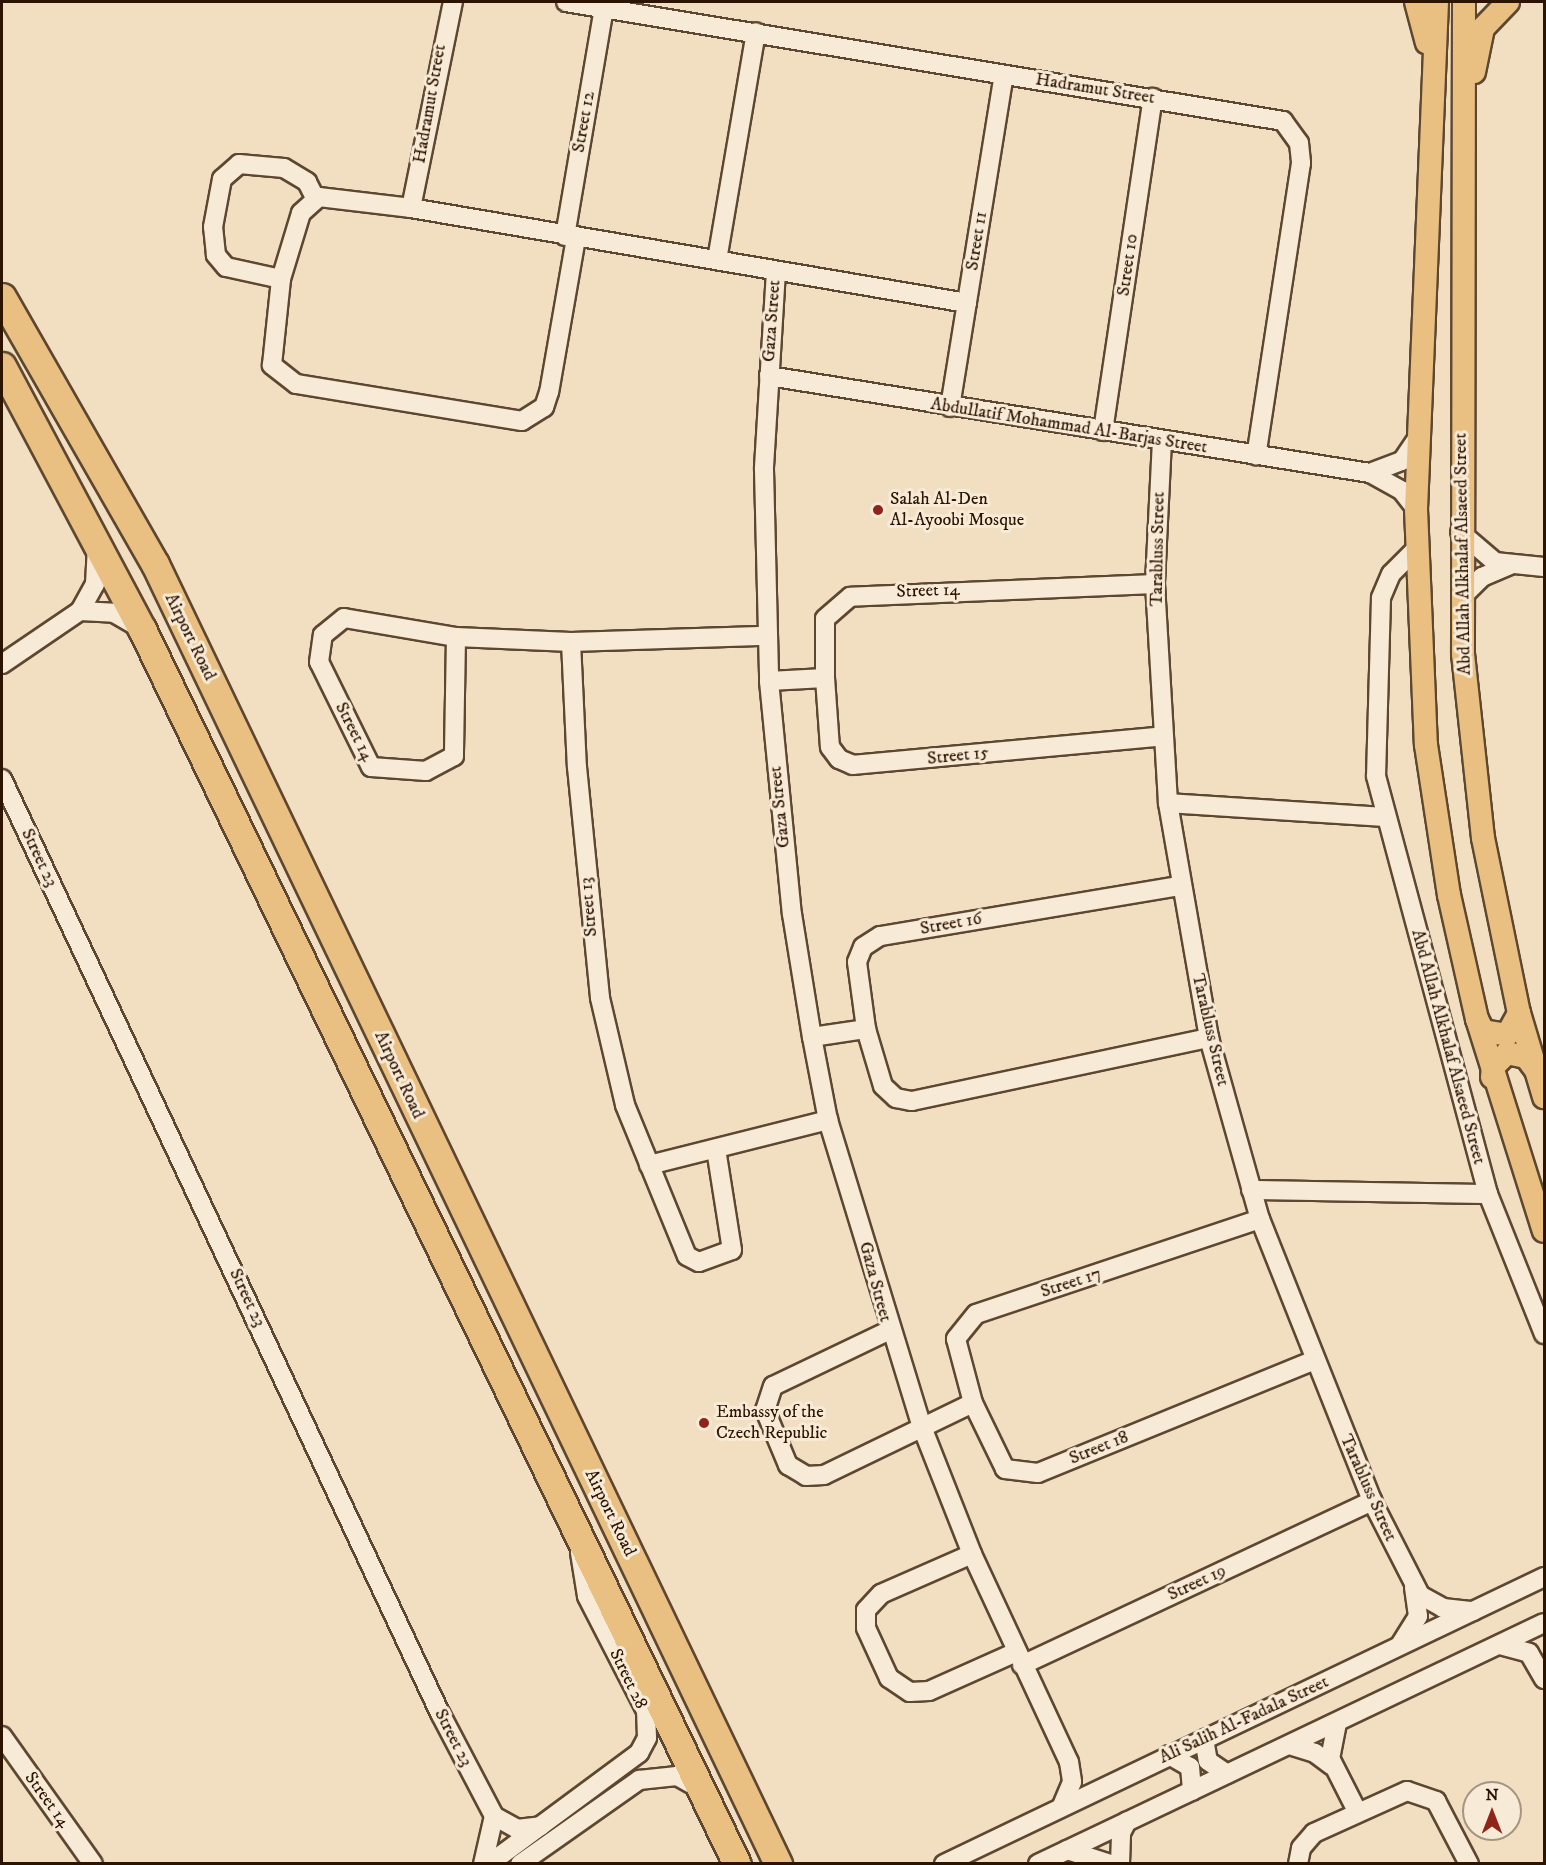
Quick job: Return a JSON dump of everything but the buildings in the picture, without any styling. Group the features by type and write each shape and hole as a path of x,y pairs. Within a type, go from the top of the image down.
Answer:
{"highway":[{"name":"Airport Road","path":"2,297 155,564 778,1863"},
{"name":"Airport Road","path":"2,366 142,629 310,971 576,1531 737,1863"},
{"path":"310,971 339,1010 404,1140 420,1146 425,1130"}],"main road":[{"path":"1416,2 1432,67"},
{"name":"Abd Allah Alkhalaf Alsaeed Street","path":"1437,2 1432,67 1416,509 1426,745 1449,895 1477,1019 1492,1077 1545,1231"},
{"name":"Abd Allah Alkhalaf Alsaeed Street","path":"1464,2 1461,598 1481,827 1519,1013 1545,1097"},
{"path":"1465,120 1483,28 1508,2"},
{"path":"1424,332 1443,318 1463,332"},
{"path":"1477,1019 1483,1030 1507,1035 1519,1013"},
{"path":"1492,1077 1493,1066 1507,1053 1526,1057 1535,1069"}],"street":[{"name":"Hadramut Street","path":"411,208 453,2"},
{"name":"Hadramut Street","path":"566,2 1004,75 1275,117 1299,143 1300,163 1256,456"},
{"name":"Street 12","path":"570,237 604,8"},
{"path":"717,260 756,32"},
{"name":"Street 11","path":"950,407 1004,75"},
{"name":"Street 10","path":"1103,431 1153,98"},
{"path":"281,279 226,267 216,255 213,228 222,179 239,164 260,163 296,174 315,198"},
{"path":"570,237 549,392 544,406 522,422 285,380 272,358 281,279 301,213 315,198 341,197 411,208 570,237 967,303"},
{"name":"Gaza Street","path":"776,271 769,376 767,636 769,681 792,914 812,1037 828,1120 888,1331 922,1427 972,1554 1018,1658 1069,1762 1072,1782 1062,1806"},
{"name":"Abdullatif Mohammad Al-Barjas Street","path":"769,376 1370,473 1402,491 1416,509"},
{"name":"Abdullatif Mohammad Al-Barjas Street","path":"1370,473 1402,461 1418,437"},
{"name":"Tarabluss Street","path":"1162,440 1155,584 1168,803 1179,885 1209,1038 1260,1219 1312,1361 1372,1502 1414,1587 1418,1616 1400,1646"},
{"path":"1460,532 1481,555 1510,565 1545,567"},
{"path":"2,664 80,611 95,584 97,543"},
{"name":"Abd Allah Alkhalaf Alsaeed Street","path":"1416,549 1391,574 1381,598 1375,718 1384,817 1488,1194 1545,1334"},
{"path":"1461,598 1482,576 1510,565"},
{"name":"Street 14","path":"825,678 825,620 849,597 1155,584"},
{"path":"80,611 114,613 142,629"},
{"name":"Street 14","path":"456,637 454,756 426,771 371,767 319,662 323,635 344,618 456,637 571,642 767,636"},
{"name":"Street 13","path":"571,642 577,767 600,998 625,1105 687,1256 712,1261 727,1256 733,1241 716,1149"},
{"path":"769,681 825,678"},
{"name":"Street 15","path":"825,678 831,747 838,759 853,765 1163,736"},
{"name":"Street 23","path":"2,779 440,1713 494,1816"},
{"path":"1168,803 1384,817"},
{"name":"Street 16","path":"866,1029 858,955 880,936 1179,885"},
{"path":"812,1037 866,1029 883,1086 896,1098 912,1101 1209,1038"},
{"path":"649,1165 828,1120"},
{"path":"1251,1190 1488,1194"},
{"name":"Street 17","path":"973,1403 957,1339 976,1314 1260,1219"},
{"name":"Gaza Street","path":"888,1331 782,1378 767,1394 765,1410 788,1465 816,1477 922,1427"},
{"name":"Street 18","path":"973,1403 1005,1469 1038,1473 1312,1361"},
{"path":"922,1427 973,1403"},
{"name":"Street 19","path":"1018,1658 1372,1502"},
{"name":"Street 28","path":"489,1863 639,1753 647,1738 646,1711 587,1596 576,1531"},
{"path":"972,1554 881,1594 866,1610 866,1628 889,1678 910,1692 929,1690 1018,1658"},
{"name":"Ali Salih Al-Fadala Street","path":"944,1863 978,1849 1112,1782 1545,1577"},
{"name":"Tarabluss Street","path":"1414,1587 1430,1603 1473,1611"},
{"path":"1038,1863 1545,1624"},
{"path":"1536,1661 1536,1640 1545,1624"},
{"path":"1500,1645 1518,1647 1536,1661 1545,1679"},
{"path":"1337,1723 1329,1747 1332,1766 1357,1811"},
{"name":"Street 14","path":"2,1736 93,1863"},
{"path":"1204,1739 1208,1761 1227,1774"},
{"path":"1289,1745 1315,1753 1332,1766"},
{"path":"1169,1755 1190,1767 1192,1791"},
{"name":"Gaza Street","path":"1069,1762 1085,1777 1112,1782"},
{"path":"520,1863 639,1780 655,1774 677,1776 702,1790"},
{"path":"1298,1863 1301,1848 1314,1833 1357,1811 1407,1791 1428,1795 1443,1810 1469,1863"},
{"path":"483,1863 494,1816 517,1829 541,1826"},
{"path":"1120,1863 1121,1833 1127,1821"},
{"path":"964,1863 978,1849"},
{"path":"1067,1850 1110,1863"}],"place":[{"name":"Salah Al-Den Al-Ayoobi Mosque","path":"878,510"},
{"name":"Embassy of the Czech Republic","path":"704,1423"}]}
